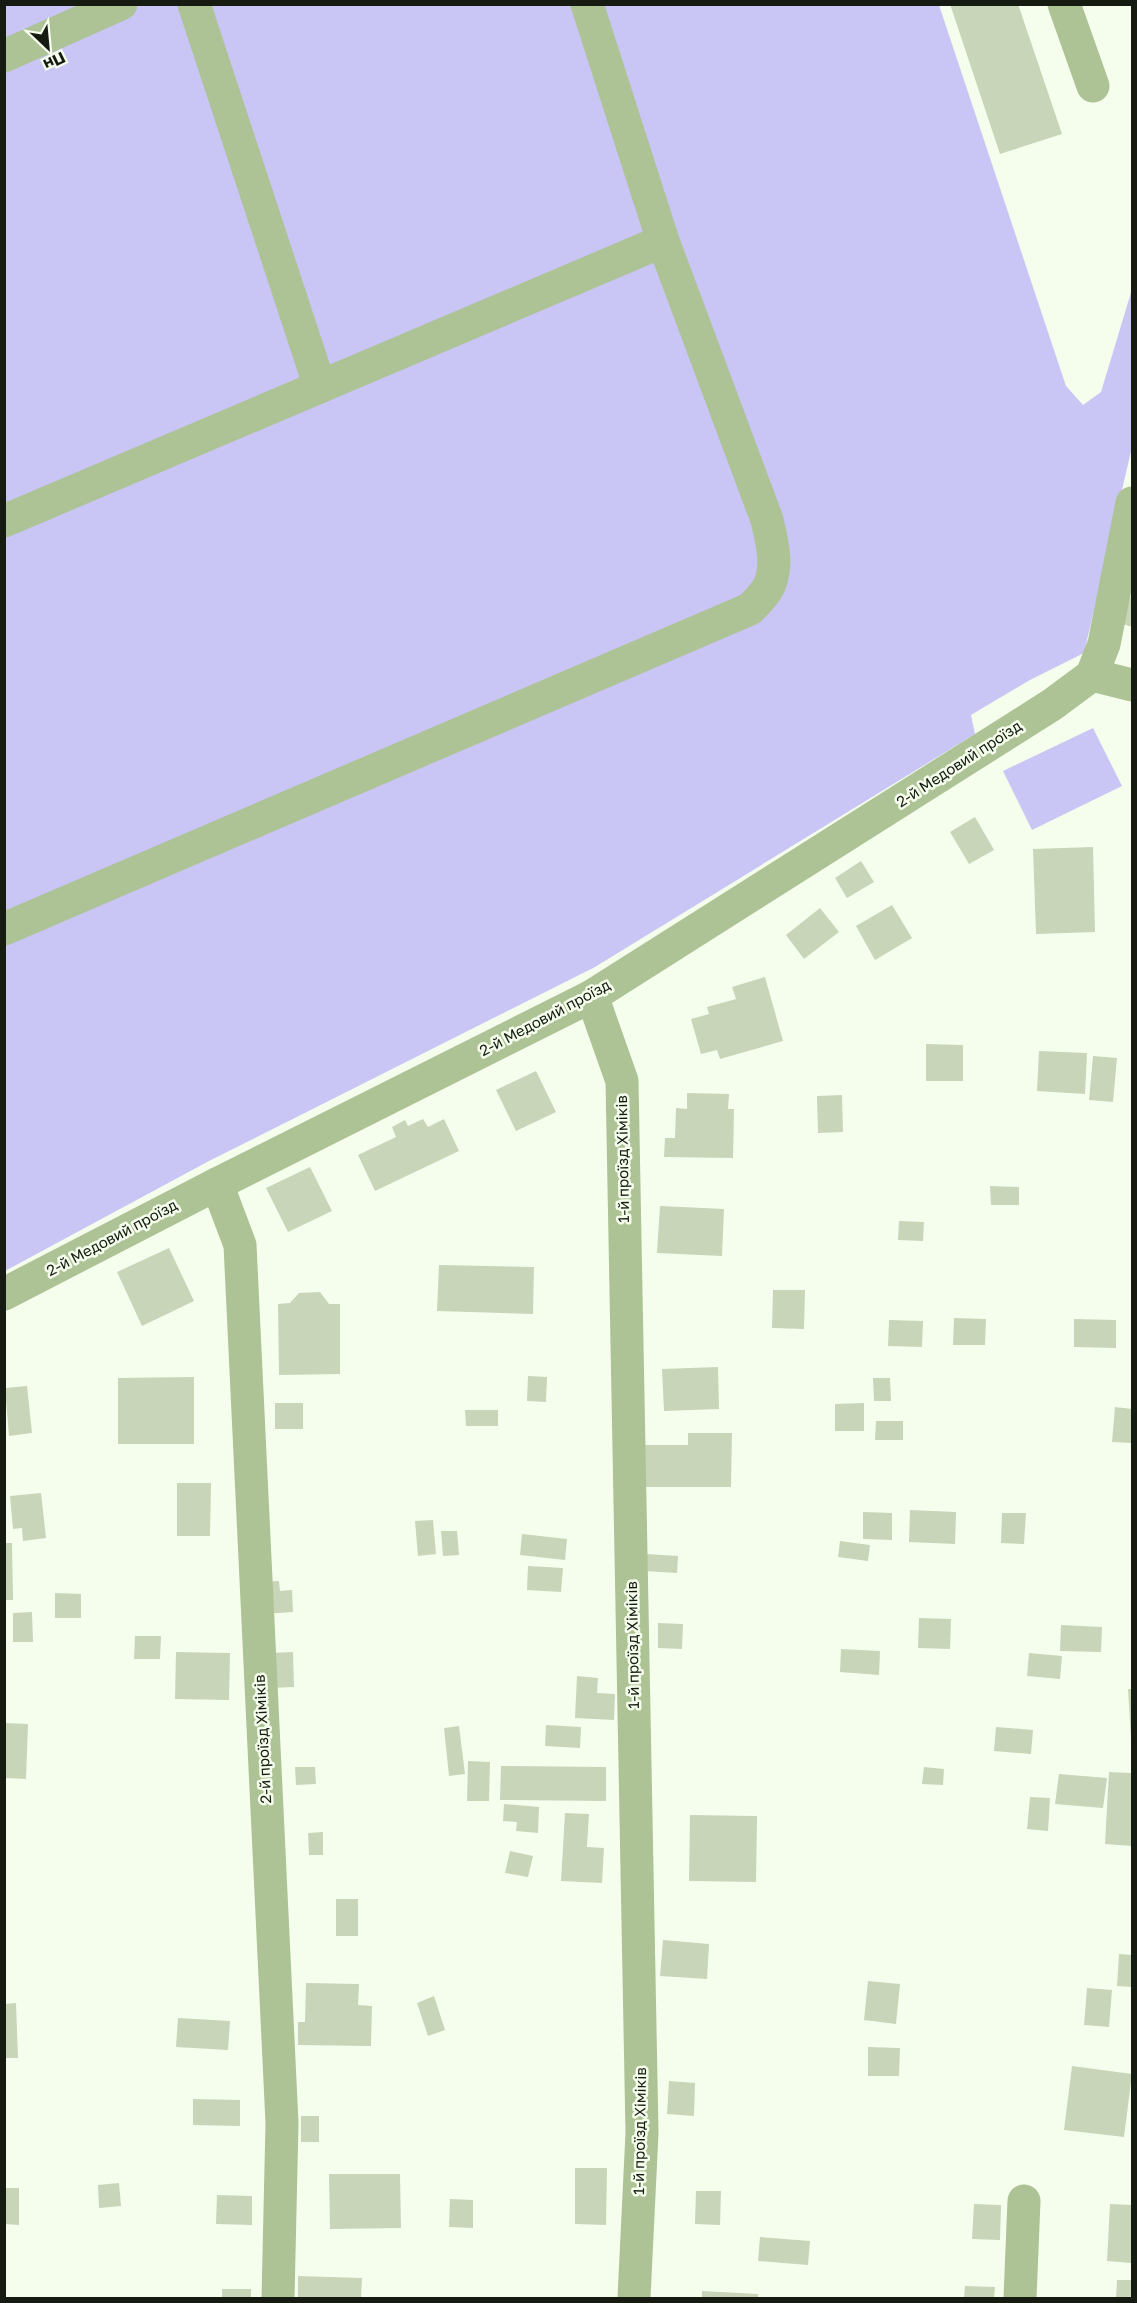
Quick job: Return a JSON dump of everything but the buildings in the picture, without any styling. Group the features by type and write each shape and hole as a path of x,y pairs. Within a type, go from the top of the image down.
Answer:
{"street":[{"path":"4,56 121,4"},
{"path":"194,4 320,387"},
{"path":"4,929 750,609 768,589 773,567 773,544 767,520 663,241 587,4"},
{"path":"1064,4 1093,86"},
{"path":"4,521 663,241"},
{"path":"1132,503 1104,644 1092,675 1132,685"},
{"name":"2-й Медовий проїзд","path":"4,1294 217,1184 592,996 1008,732 1092,675"},
{"name":"1-й проїзд Хіміків","path":"592,996 622,1081 642,2133 634,2298"},
{"name":"2-й проїзд Хіміків","path":"217,1184 240,1245 282,2123 278,2298"},
{"path":"1020,2298 1024,2201"}],"shaded area":[{"path":"5,5 939,5 1066,386 1083,405 1101,392 1132,289 1132,447 1084,653 1030,680 971,715 975,734 595,967 209,1161 5,1271"},
{"path":"1093,728 1122,786 1032,830 1003,771"}]}
